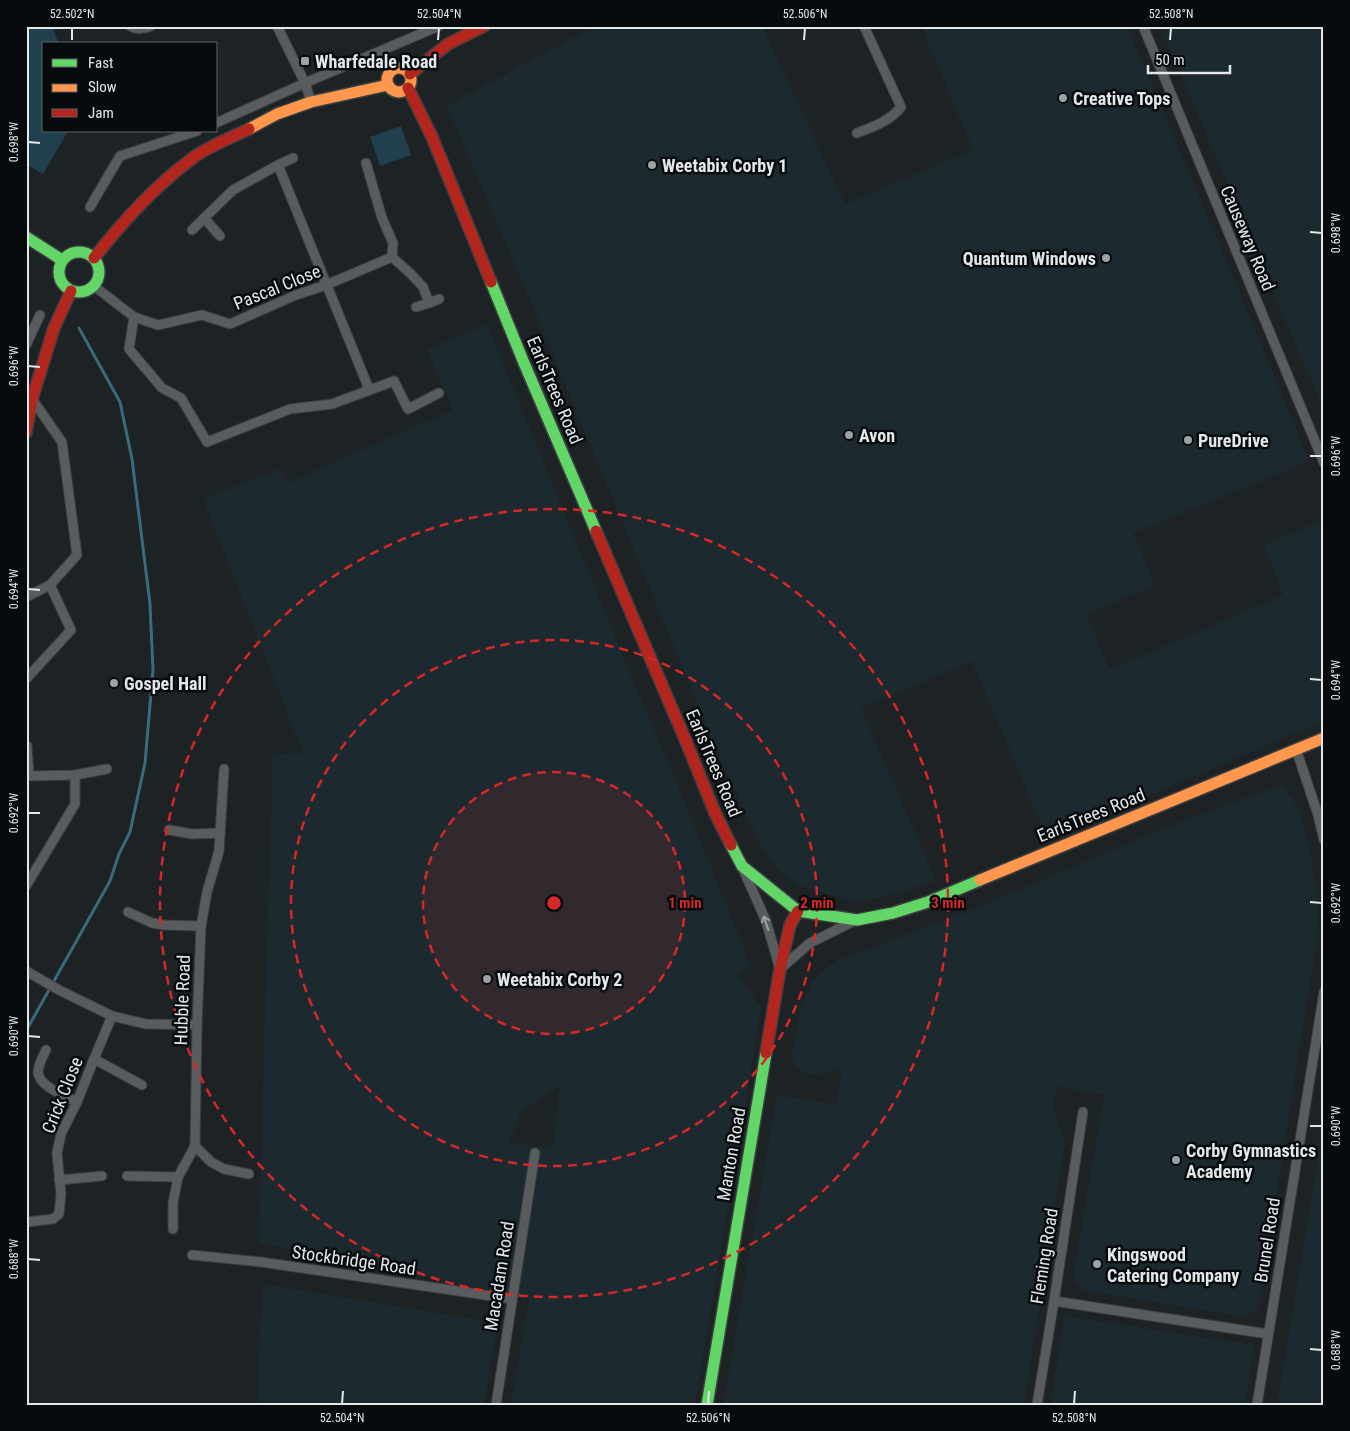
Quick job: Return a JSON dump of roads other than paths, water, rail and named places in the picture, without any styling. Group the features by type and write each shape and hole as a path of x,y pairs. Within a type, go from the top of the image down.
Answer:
{"street":[{"path":"130,26 133,28 151,26"},
{"path":"277,26 305,83 311,102"},
{"path":"218,122 439,26"},
{"path":"410,74 448,44 484,26"},
{"path":"857,133 878,125 895,115 901,106 864,26"},
{"name":"Causeway Road","path":"1143,26 1324,463"},
{"path":"403,68 410,74 411,82 405,91 392,91 388,85 387,77 394,69 403,68"},
{"path":"94,258 114,232 150,194 195,156 277,114 311,102 388,85"},
{"name":"EarlsTrees Road","path":"408,88 432,138 524,363 685,739 715,814 742,866 798,911 857,920 893,913 928,902 1324,738"},
{"path":"90,207 120,156 194,132"},
{"path":"192,230 234,190 293,158"},
{"path":"366,163 382,218 393,243 392,257 423,287 429,303"},
{"path":"278,165 369,389"},
{"path":"204,218 220,236"},
{"path":"26,237 62,260"},
{"path":"80,251 94,258 98,264 99,271 94,286 81,292 71,291 65,287 58,275 58,268 62,260 67,255 80,251"},
{"name":"Pascal Close","path":"94,286 134,318 158,325 202,316 230,324 296,295 326,285 392,257"},
{"path":"26,432 32,398 54,328 71,291"},
{"path":"416,307 439,299"},
{"path":"26,345 40,315"},
{"path":"134,318 129,349 162,388 182,398 207,442 290,408 332,404 394,380 408,409 439,393"},
{"path":"26,597 50,585 77,554 62,442 32,398"},
{"path":"26,680 71,630 50,585"},
{"path":"27,746 29,776 75,774 107,769"},
{"path":"1296,750 1318,815 1324,840"},
{"name":"Hubble Road","path":"173,1229 173,1202 178,1177 195,1146 201,926 207,892 219,851 224,769"},
{"path":"26,886 75,804 75,774"},
{"path":"169,830 192,834 220,833"},
{"path":"26,864 36,869"},
{"path":"742,866 766,921 780,970 810,943 857,920"},
{"name":"Manton Road","path":"707,1405 780,970 790,925 798,911"},
{"path":"128,912 152,923 164,926 201,926"},
{"path":"30,972 59,990 112,1016 146,1024 197,1025"},
{"name":"Brunel Road","path":"1256,1405 1324,992"},
{"name":"Crick Close","path":"26,1222 53,1219 59,1214 61,1200 58,1153 61,1134 77,1102 112,1016"},
{"path":"46,1050 38,1072 41,1080 48,1087 77,1102"},
{"path":"94,1058 142,1084"},
{"name":"Fleming Road","path":"1037,1405 1083,1112"},
{"path":"195,1146 210,1162 224,1169 249,1174"},
{"name":"Macadam Road","path":"496,1405 535,1153"},
{"path":"59,1180 102,1176"},
{"path":"127,1176 178,1177"},
{"name":"Stockbridge Road","path":"192,1254 261,1262 512,1299"},
{"path":"1054,1301 1268,1334"}],"waterway":[{"path":"26,1031 110,881 119,854 130,832 145,763 153,670 150,604 132,459 120,402 79,328"}],"place":[{"name":"Wharfedale Road","path":"305,61"},
{"name":"Creative Tops","path":"1063,98"},
{"name":"Weetabix Corby 1","path":"652,165"},
{"name":"Quantum Windows","path":"1106,258"},
{"name":"Avon","path":"849,435"},
{"name":"PureDrive","path":"1188,440"},
{"name":"Gospel Hall","path":"114,683"},
{"name":"Weetabix Corby 2","path":"487,979"},
{"name":"Corby Gymnastics Academy","path":"1176,1160"},
{"name":"Kingswood Catering Company","path":"1097,1264"}]}
